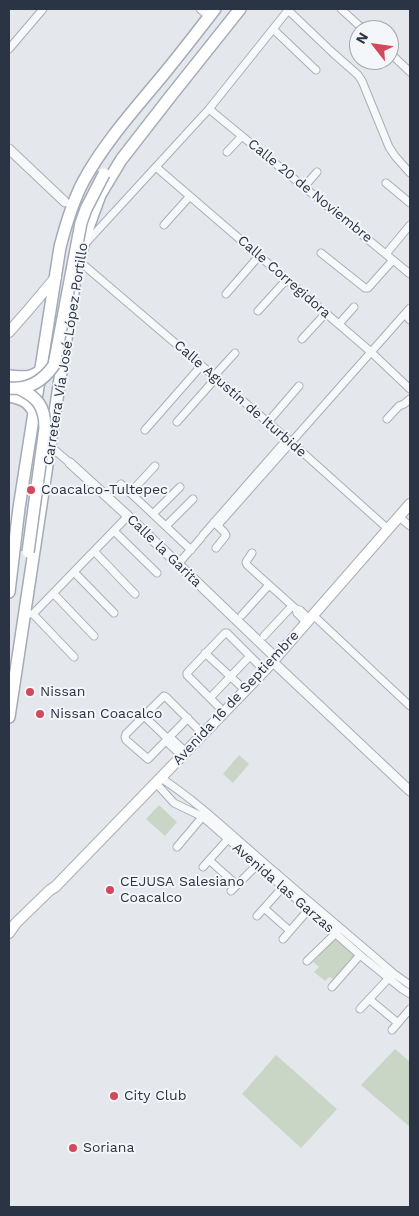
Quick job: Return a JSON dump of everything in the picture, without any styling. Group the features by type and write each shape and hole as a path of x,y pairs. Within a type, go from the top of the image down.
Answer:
{"main road":[{"name":"Carretera Vía José López Portillo","path":"9,717 29,614 50,446 81,248 100,195 121,160 240,9"},
{"name":"Carretera Vía José López Portillo","path":"9,592 18,516 34,412 69,203 96,160 126,119 212,13"},
{"path":"9,387 27,387 36,383 54,365 81,223 89,204 104,174 127,144 170,97"},
{"path":"9,332 56,277"},
{"path":"9,376 27,378 41,370"},
{"path":"9,387 15,387 29,393 43,410 45,420 28,552 9,672"},
{"path":"9,396 23,399 31,406 34,412"},
{"name":"Avenida 16 de Septiembre","path":"10,933 20,927 52,893 55,887 274,660 410,504"}],"street":[{"path":"200,9 212,13"},
{"path":"81,248 209,109 289,9 358,75 395,156 410,173"},
{"path":"341,9 353,20"},
{"path":"9,49 41,11"},
{"path":"273,29 316,70"},
{"path":"399,62 410,72"},
{"name":"Calle 20 de Noviembre","path":"209,109 410,273"},
{"path":"227,152 242,136"},
{"path":"9,149 69,203"},
{"name":"Calle Corregidora","path":"156,167 339,324 410,389"},
{"path":"304,187 317,172"},
{"path":"386,183 410,203"},
{"path":"164,225 190,196"},
{"path":"386,254 410,225"},
{"path":"321,253 365,288 368,288 393,260"},
{"path":"226,294 259,256"},
{"name":"Calle Agustín de Iturbide","path":"79,262 289,440 388,529"},
{"path":"258,311 287,279"},
{"path":"339,324 354,307"},
{"path":"408,311 410,320"},
{"path":"178,564 408,311"},
{"path":"302,339 326,313"},
{"path":"178,422 235,353"},
{"path":"145,430 201,366"},
{"path":"268,422 300,386"},
{"path":"388,419 399,406 410,399"},
{"name":"Calle la Garita","path":"50,446 128,516 410,791"},
{"path":"130,493 155,466"},
{"path":"121,484 191,550"},
{"path":"153,514 180,487"},
{"path":"166,526 193,499"},
{"path":"74,657 29,614 53,593 128,516"},
{"path":"399,517 410,526"},
{"path":"216,524 226,535 216,548"},
{"path":"114,531 157,573"},
{"path":"94,551 135,594"},
{"path":"252,553 246,562 247,565 410,706"},
{"path":"74,572 114,613"},
{"path":"242,615 269,585"},
{"path":"53,593 94,636"},
{"path":"264,636 294,607"},
{"path":"219,707 186,672 205,652 227,633 259,665"},
{"path":"205,652 245,690"},
{"path":"210,698 250,656"},
{"path":"188,718 146,759 125,737 164,696 188,718 198,729"},
{"path":"144,716 168,739 173,740 184,754"},
{"name":"Avenida las Garzas","path":"158,780 182,792 274,875 410,985"},
{"name":"Avenida las Garzas","path":"158,780 174,803 205,814 228,840 257,865 274,875 282,887 335,934 388,979 410,994"},
{"path":"177,847 205,814"},
{"path":"203,867 228,840"},
{"path":"209,860 234,888 257,865"},
{"path":"257,916 282,887"},
{"path":"264,908 290,931"},
{"path":"283,939 309,910"},
{"path":"306,961 340,927"},
{"path":"332,987 360,955"},
{"path":"360,1009 388,979"},
{"path":"370,999 398,1023"},
{"path":"392,1030 410,1009"}],"green space":[{"path":"239,755 249,764 233,783 223,774"},
{"path":"159,805 177,822 165,836 146,819"},
{"path":"335,939 355,956 335,980 329,977 325,981 314,972 319,967 313,962"},
{"path":"395,1049 410,1062 410,1127 361,1085"},
{"path":"276,1055 337,1109 301,1148 242,1094"}],"place":[{"name":"Coacalco-Tultepec","path":"31,490"},
{"name":"Nissan","path":"30,692"},
{"name":"Nissan Coacalco","path":"40,714"},
{"name":"CEJUSA Salesiano Coacalco","path":"110,890"},
{"name":"City Club","path":"114,1096"},
{"name":"Soriana","path":"73,1148"}]}
